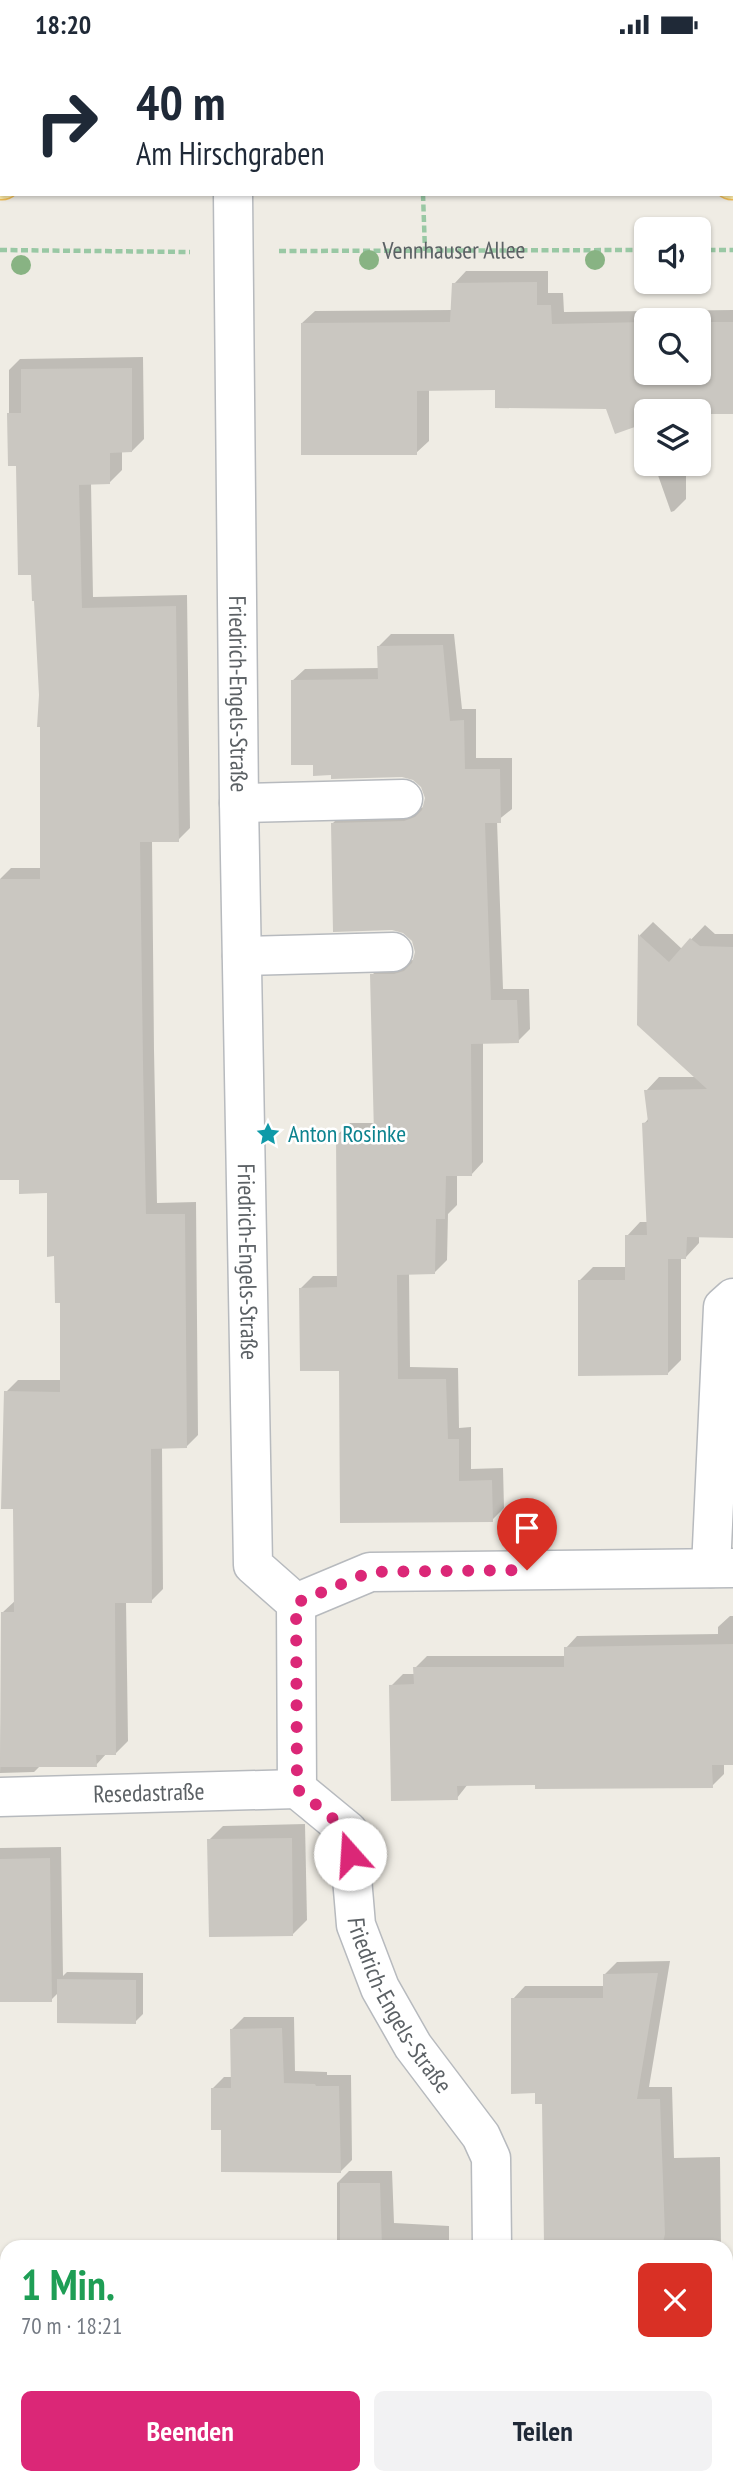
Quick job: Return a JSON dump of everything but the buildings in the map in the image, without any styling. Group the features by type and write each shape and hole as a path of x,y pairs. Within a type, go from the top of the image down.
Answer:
{"street":[{"name":"Friedrich-Engels-Straße","path":"233,196 239,803 253,1565 296,1603"},
{"path":"239,803 402,799"},
{"path":"242,955 393,952"},
{"path":"297,1789 296,1603 370,1572 722,1568 723,1307 733,1298"},
{"name":"Friedrich-Engels-Straße","path":"297,1789 348,1831 356,1925 380,1988 413,2046 481,2136 491,2158 492,2240"},
{"name":"Resedastraße","path":"0,1797 297,1789"}],"path":[{"path":"423,196 425,251"},
{"path":"0,250 202,252"},
{"name":"Vennhauser Allee","path":"275,251 634,250"},
{"path":"711,250 733,250"}],"place":[{"name":"Anton Rosinke","path":"268,1134"}],"route":[{"path":"350,1854 348,1831 297,1789 296,1603 370,1572 527,1570"}]}
